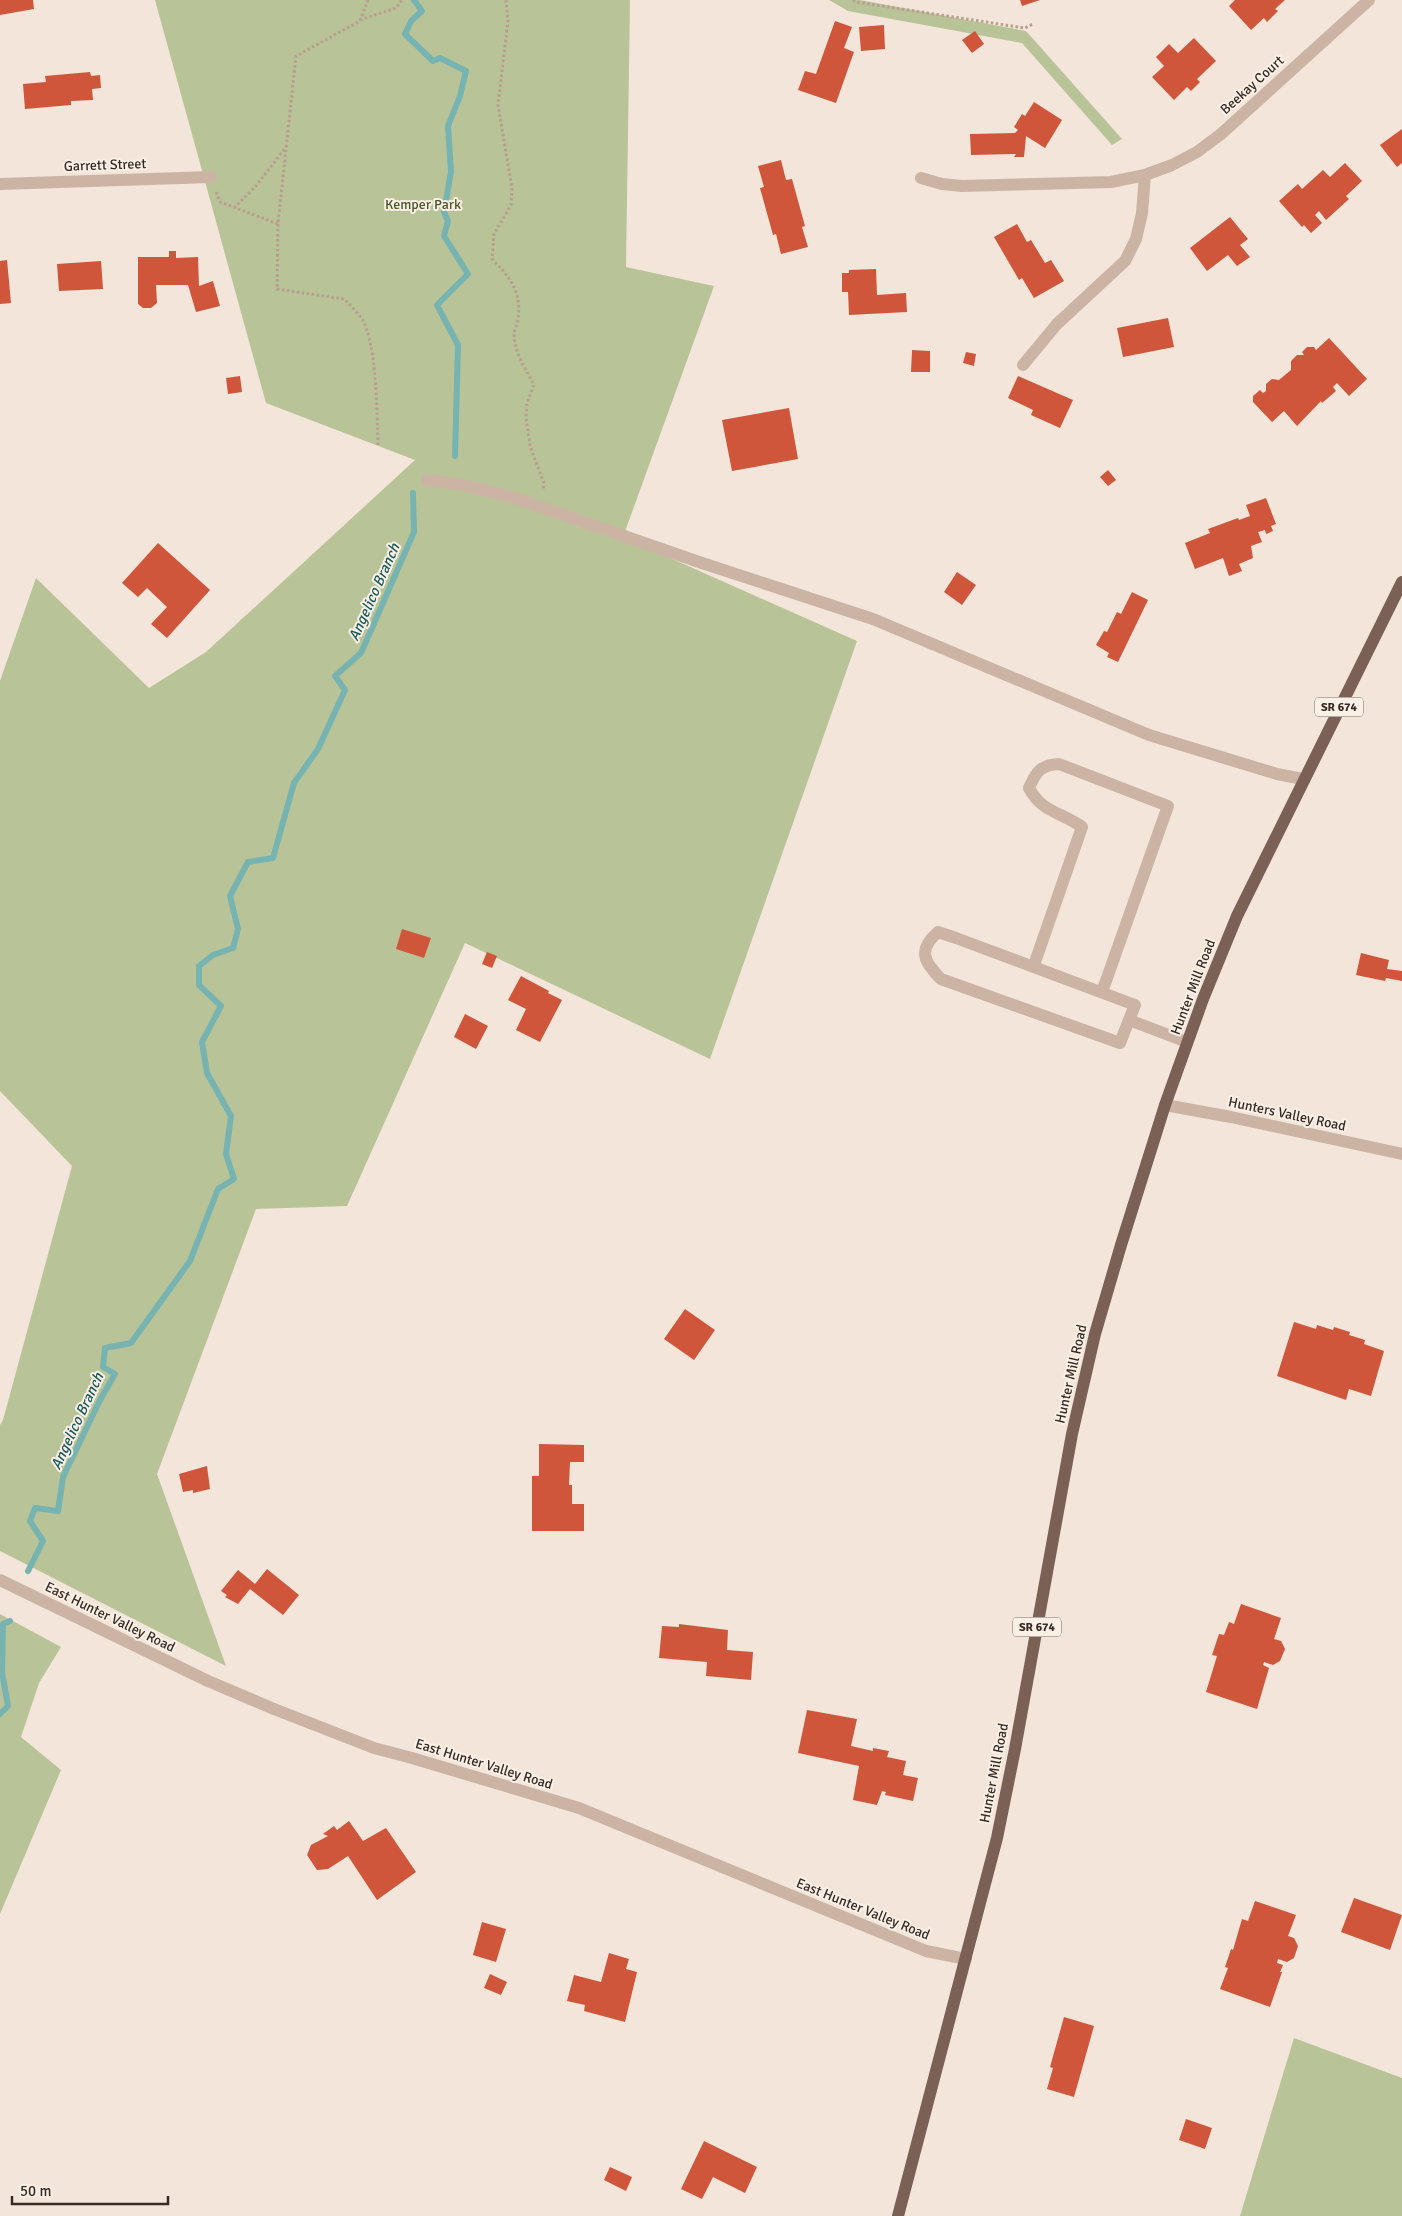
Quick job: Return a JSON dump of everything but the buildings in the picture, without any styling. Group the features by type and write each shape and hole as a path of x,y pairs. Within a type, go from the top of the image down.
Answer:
{"main road":[{"name":"Hunter Mill Road","path":"898,2216 997,1838 1072,1434 1113,1272 1165,1105 1187,1042 1237,916 1303,779 1402,582"}],"street":[{"name":"Beekay Court","path":"921,178 942,184 962,186 1111,182 1145,175 1197,152 1221,134 1369,0"},
{"path":"1023,365 1057,324 1125,261 1136,239 1142,213 1145,175"},
{"name":"Garrett Street","path":"0,184 211,177"},
{"path":"427,480 463,485 512,496 699,562 872,618 1149,735 1277,774 1303,779"},
{"path":"1034,965 1082,827 1073,820 1049,811 1035,799 1029,788 1035,775 1047,765 1059,764 1168,806 1102,992"},
{"path":"938,932 1034,965 1135,1005 1120,1043 941,979 928,966 924,954 928,940 938,932"},
{"path":"1129,1020 1187,1042"},
{"name":"Hunters Valley Road","path":"1165,1105 1231,1117 1402,1154"},
{"name":"East Hunter Valley Road","path":"0,1580 208,1681 274,1710 374,1748 421,1760 579,1808 926,1951 966,1959"}],"path":[{"path":"360,21 368,0"},
{"path":"506,0 508,29 498,105 512,188 511,204 494,234 492,259 511,278 516,291 518,318 514,335 534,385 527,404 526,417 530,446 544,483 540,506"},
{"path":"853,0 1025,28 1033,24"},
{"path":"378,445 376,392 369,339 362,319 344,298 277,289 278,224 296,56 360,21 396,8 402,1"},
{"path":"234,208 256,186 286,147"},
{"path":"211,177 220,202 278,224"}],"green space":[{"name":"Kemper Park","path":"155,0 630,0 626,267 714,286 623,537 857,641 710,1059 465,943 347,1206 256,1209 157,1474 226,1666 0,1551 0,1425 3,1420 72,1166 0,1091 0,681 36,578 149,688 206,652 415,460 266,403"},
{"path":"829,0 860,0 1026,31 1122,139 1112,145 1022,43 848,11"},
{"path":"0,1614 61,1647 39,1683 21,1737 61,1770 0,1914"},
{"path":"1294,2038 1402,2078 1402,2216 1240,2216"}],"waterway":[{"name":"Angelico Branch","path":"414,0 422,11 411,21 405,34 433,61 440,58 466,71 460,96 448,126 451,172 444,212 448,221 444,236 468,274 437,305 458,345 455,456"},
{"name":"Angelico Branch","path":"28,1571 43,1541 30,1521 35,1508 58,1511 63,1477 100,1400 115,1374 103,1367 105,1348 131,1343 190,1261 218,1189 234,1179 226,1154 231,1116 207,1073 202,1042 221,1006 199,985 199,966 213,955 233,948 238,929 230,896 248,862 273,858 294,783 318,749 345,690 335,676 361,653 414,532 413,493"},
{"name":"Angelico Branch","path":"0,1714 8,1706 2,1672 3,1624 10,1621"}]}
